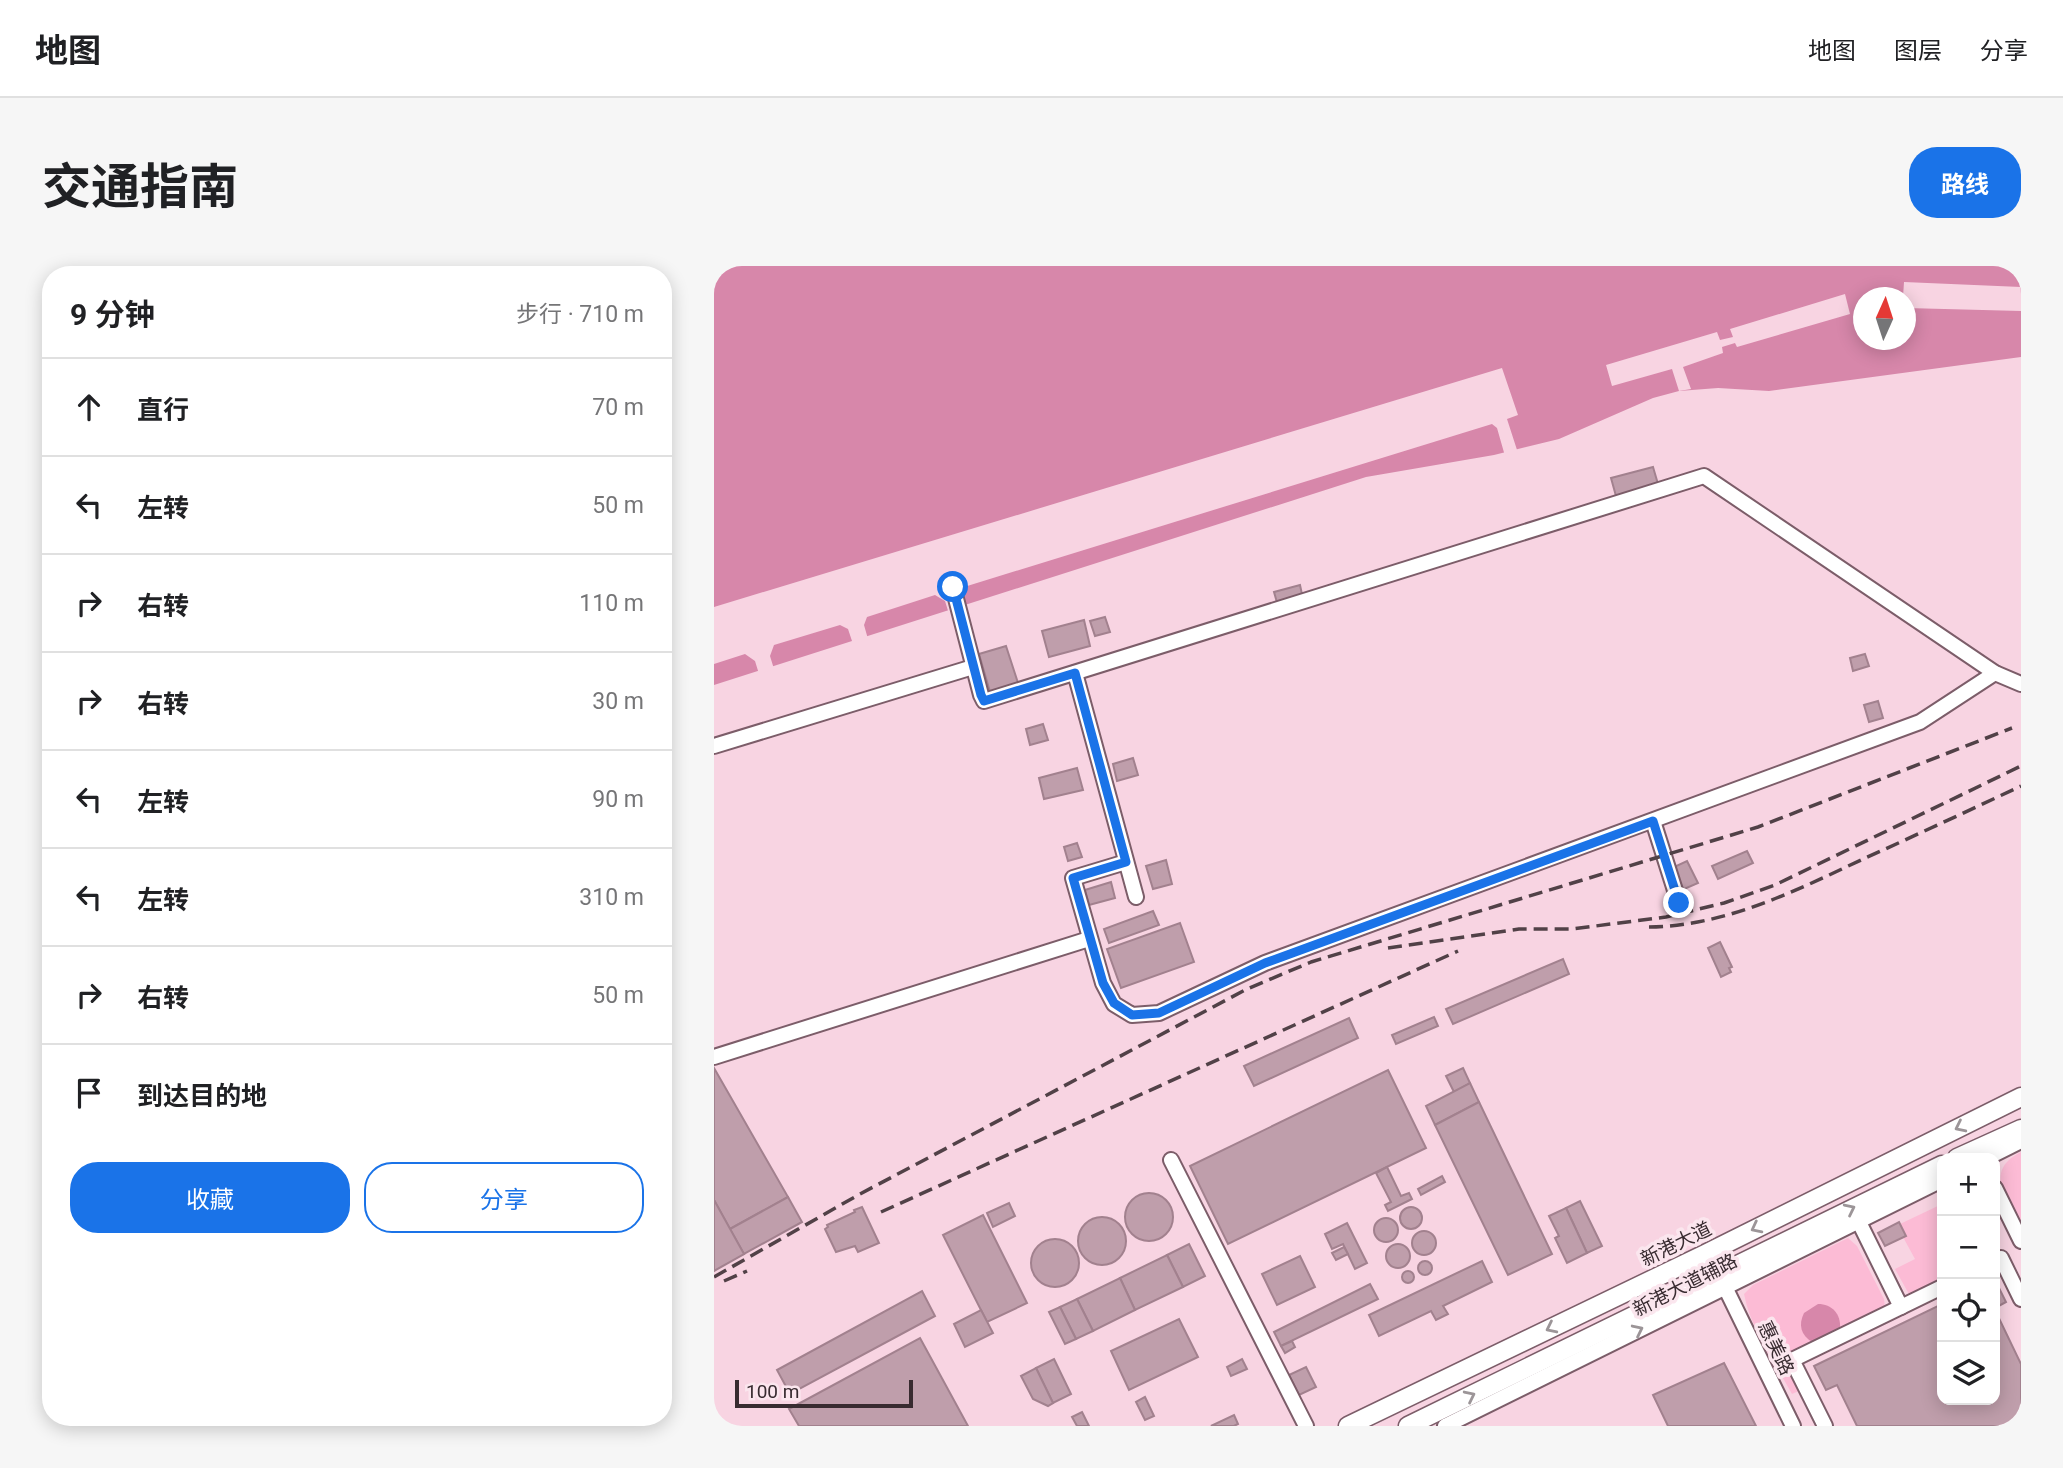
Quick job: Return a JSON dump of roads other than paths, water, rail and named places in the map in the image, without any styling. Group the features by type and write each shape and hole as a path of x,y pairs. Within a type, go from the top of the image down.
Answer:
{"main road":[{"name":"新港大道","path":"1349,1426 1691,1261 2021,1097"},
{"path":"1968,1153 2021,1129"},
{"path":"1408,1426 1937,1167"}],"street":[{"path":"953,587 984,701 1704,477 1995,673 2021,684"},
{"path":"714,746 973,667"},
{"path":"1075,673 1136,897"},
{"path":"1126,862 1073,878 1103,983 1114,1003 1132,1015 1159,1013 1265,963 1920,722 1995,673"},
{"path":"1653,821 1679,903"},
{"path":"714,1057 1089,939"},
{"path":"1998,1153 2021,1142"},
{"path":"1171,1160 1306,1426"},
{"name":"新港大道辅路","path":"1446,1426 1471,1420 1725,1287 1937,1182"},
{"path":"2000,1198 2021,1241"},
{"path":"1858,1220 1901,1307"},
{"path":"2000,1259 2021,1299"},
{"name":"惠美路","path":"1725,1287 1793,1426"},
{"path":"1825,1426 1792,1360 1937,1289"}],"railway":[{"path":"714,1277 860,1194 1247,989 1311,962 1758,827 2012,728"},
{"path":"1388,948 1519,929 1572,929 1666,917 1724,903 1775,885 2021,766"},
{"path":"1649,927 1705,921 1758,905 1810,884 2021,786"},
{"path":"881,1212 1458,951"},
{"path":"724,1281 747,1271"}]}
